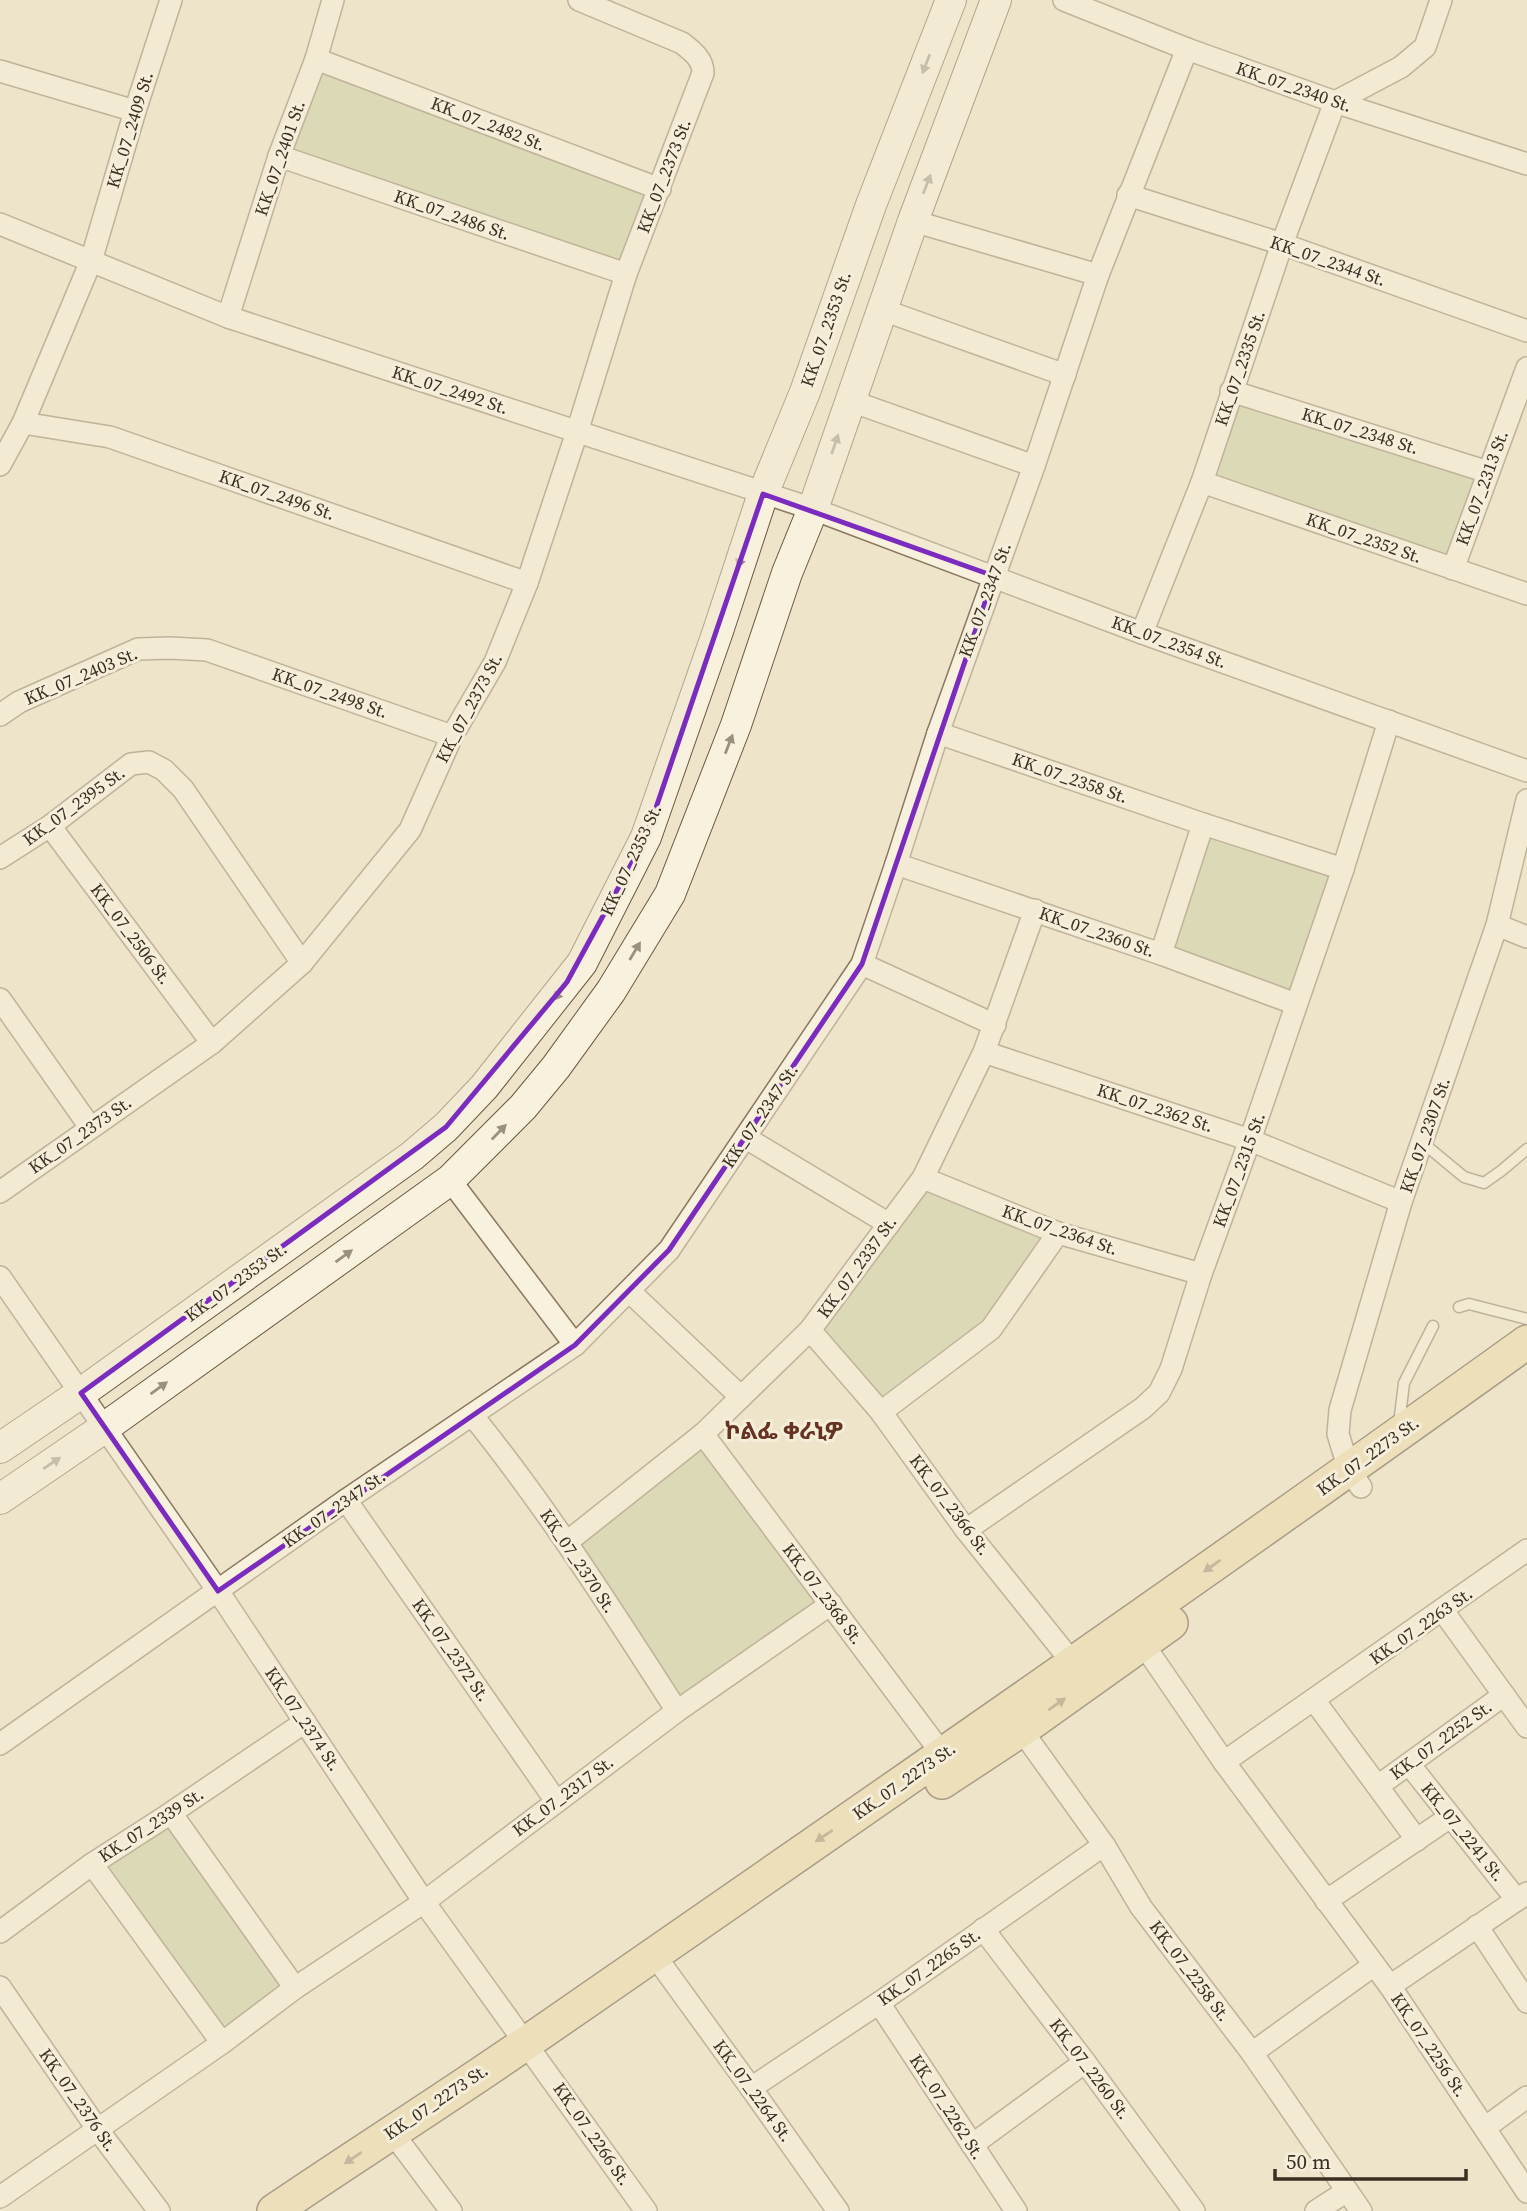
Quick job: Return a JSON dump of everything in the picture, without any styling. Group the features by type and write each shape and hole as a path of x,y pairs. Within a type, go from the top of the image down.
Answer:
{"main road":[{"name":"KK_07_2273 St.","path":"1355,1479 1398,1435 1527,1342"},
{"name":"KK_07_2273 St.","path":"274,2211 398,2141 1014,1719 1355,1479 1527,1365"},
{"name":"KK_07_2273 St.","path":"312,2211 398,2141"}],"street":[{"name":"KK_07_2409 St.","path":"12,433 91,261 171,0"},
{"name":"KK_07_2401 St.","path":"229,317 279,156 316,59 334,0"},
{"name":"KK_07_2373 St.","path":"0,1192 212,1043 302,963 410,830 452,736 495,662 527,583 626,274 703,73 703,64 695,52 682,43 579,0"},
{"name":"KK_07_2353 St.","path":"0,1448 412,1156 446,1127 484,1087 582,963 646,837 763,494 805,392 871,205 951,0"},
{"path":"0,1499 104,1428 450,1180 523,1107 556,1067 611,991 670,894 736,724 913,221 996,0"},
{"name":"KK_07_2340 St.","path":"1065,0 1186,49 1335,102 1527,164"},
{"path":"1335,102 1401,67 1425,47 1441,0"},
{"name":"KK_07_2347 St.","path":"0,1744 346,1500 575,1345 669,1250 862,964 938,733 1034,466 1098,275 1186,49"},
{"name":"KK_07_2482 St.","path":"316,59 660,189"},
{"path":"0,71 135,111"},
{"name":"KK_07_2335 St.","path":"1142,633 1202,482 1282,244 1335,102"},
{"name":"KK_07_2486 St.","path":"279,156 626,274"},
{"name":"KK_07_2344 St.","path":"1128,195 1282,244 1527,331"},
{"path":"913,221 1098,275"},
{"name":"KK_07_2492 St.","path":"0,224 229,317 813,509"},
{"path":"883,310 1065,375"},
{"name":"KK_07_2313 St.","path":"1452,569 1527,368"},
{"name":"KK_07_2348 St.","path":"1231,391 1488,472"},
{"path":"851,401 1034,466"},
{"path":"0,465 12,433"},
{"name":"KK_07_2496 St.","path":"12,433 110,437 527,583"},
{"name":"KK_07_2352 St.","path":"1202,482 1527,594"},
{"name":"KK_07_2354 St.","path":"813,509 1142,633 1527,771"},
{"name":"KK_07_2403 St.","path":"0,715 19,702 138,649 207,650"},
{"name":"KK_07_2498 St.","path":"207,650 452,736"},
{"name":"KK_07_2315 St.","path":"966,1530 1143,1409 1159,1393 1171,1369 1201,1274 1250,1140 1343,869 1390,721"},
{"name":"KK_07_2358 St.","path":"938,733 1343,869"},
{"name":"KK_07_2395 St.","path":"0,858 50,826 131,764 149,762 164,770 183,789 302,963"},
{"name":"KK_07_2307 St.","path":"1355,1479 1338,1434 1340,1410 1401,1202 1497,925 1527,800"},
{"path":"1161,954 1203,824"},
{"name":"KK_07_2506 St.","path":"50,826 212,1043"},
{"name":"KK_07_2360 St.","path":"896,864 1161,954 1296,1004"},
{"name":"KK_07_2337 St.","path":"567,1542 703,1434 810,1330 889,1224 923,1178 984,1052 1035,910"},
{"path":"1497,925 1527,937"},
{"path":"862,964 995,1026"},
{"path":"0,999 90,1127"},
{"name":"KK_07_2362 St.","path":"984,1052 1250,1140 1401,1202"},
{"path":"746,1138 889,1224"},
{"name":"KK_07_2364 St.","path":"923,1178 1058,1233 1201,1274"},
{"path":"450,1180 575,1345"},
{"path":"881,1412 991,1329 1058,1233"},
{"name":"KK_07_2374 St.","path":"0,1277 218,1591 424,1902 532,2050"},
{"path":"629,1291 741,1397"},
{"name":"KK_07_2366 St.","path":"810,1330 881,1412 966,1530 1080,1673"},
{"name":"KK_07_2370 St.","path":"472,1415 567,1542 677,1711"},
{"name":"KK_07_2368 St.","path":"703,1434 950,1763"},
{"name":"KK_07_2372 St.","path":"346,1500 556,1801"},
{"name":"KK_07_2263 St.","path":"1224,1762 1527,1550"},
{"name":"KK_07_2317 St.","path":"0,2197 222,2043 295,1988 424,1902 677,1711 831,1604"},
{"name":"KK_07_2252 St.","path":"1443,1611 1527,1727"},
{"name":"KK_07_2256 St.","path":"1136,1634 1224,1762 1390,1986 1527,2192"},
{"name":"KK_07_2252 St.","path":"1378,1786 1504,1695"},
{"path":"1314,1700 1417,1840"},
{"name":"KK_07_2258 St.","path":"1014,1719 1104,1845 1141,1907 1252,2053 1361,2211"},
{"name":"KK_07_2339 St.","path":"0,1932 92,1864 304,1721"},
{"name":"KK_07_2241 St.","path":"1390,1986 1522,1896 1450,1817 1409,1765"},
{"path":"171,1813 295,1988"},
{"path":"1326,1901 1450,1817"},
{"name":"KK_07_2265 St.","path":"751,2088 879,2003 1104,1845"},
{"path":"92,1864 222,2043"},
{"path":"1477,1926 1527,2002"},
{"name":"KK_07_2260 St.","path":"983,1929 1086,2062 1194,2211"},
{"name":"KK_07_2264 St.","path":"660,1962 838,2211"},
{"path":"1252,2053 1374,1965"},
{"name":"KK_07_2376 St.","path":"0,1987 159,2211"},
{"name":"KK_07_2262 St.","path":"879,2003 1016,2211"},
{"name":"KK_07_2266 St.","path":"532,2050 646,2211"},
{"path":"972,2145 1086,2062"},
{"path":"1486,2127 1527,2097"},
{"path":"398,2141 451,2211"},
{"path":"1316,2211 1347,2191"}],"lane":[{"path":"1423,1143 1464,1177 1483,1183 1527,1149"},
{"path":"1459,1307 1469,1304 1527,1319"},
{"path":"1398,1435 1404,1383 1433,1326"}],"highlighted area":[{"path":"763,494 994,576 862,964 669,1250 575,1345 218,1591 81,1393 446,1127 567,982 646,837"}],"green space":[{"path":"316,59 660,189 626,274 279,156"},
{"path":"1231,391 1488,472 1453,569 1202,482"},
{"path":"1203,824 1343,869 1296,1004 1161,954"},
{"path":"923,1178 1058,1233 994,1334 881,1412 810,1330"},
{"path":"703,1434 831,1604 677,1711 567,1542"},
{"path":"171,1813 295,1988 222,2043 92,1864"}],"district":[{"name":"ኮልፌ ቀራኒዎ","path":"784,1431"}]}
